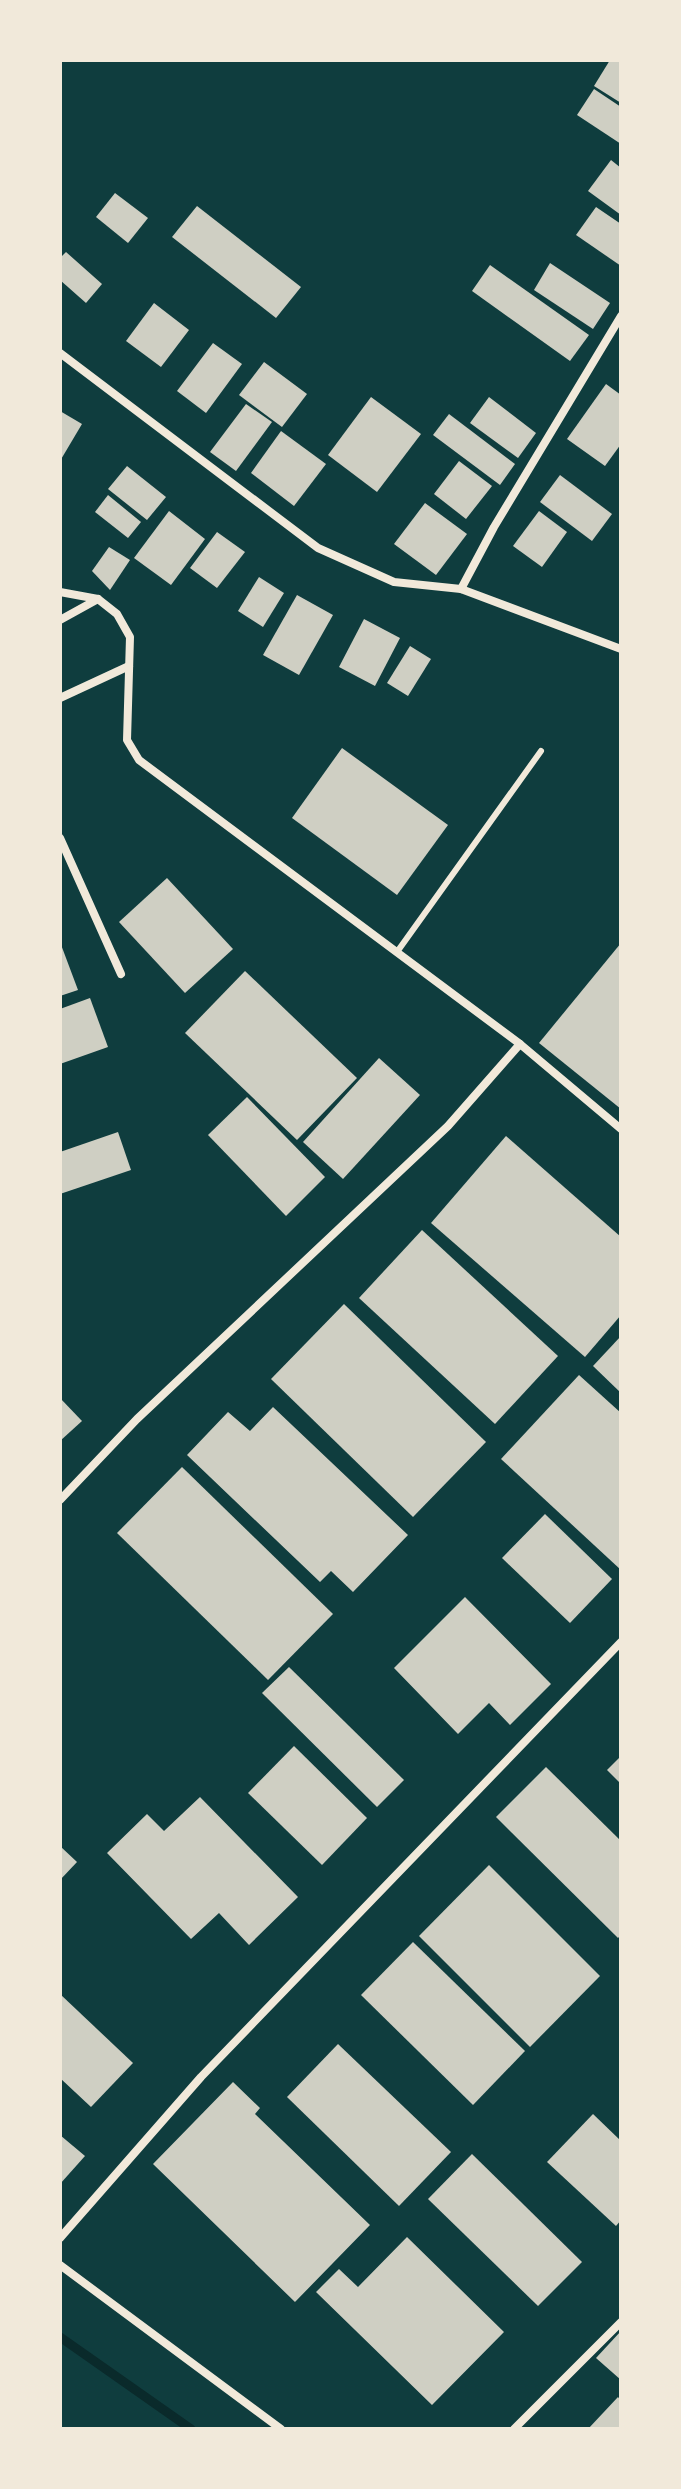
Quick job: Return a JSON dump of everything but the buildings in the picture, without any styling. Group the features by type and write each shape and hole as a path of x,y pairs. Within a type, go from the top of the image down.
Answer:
{"street":[{"path":"461,589 494,527 621,316"},
{"path":"60,353 318,548 394,582 461,589 621,649"},
{"path":"60,592 98,599 117,614 130,637 127,740 139,760 520,1044 621,1129"},
{"path":"60,620 98,599"},
{"path":"60,698 129,666"},
{"path":"60,838 121,974"},
{"path":"60,1500 148,1408 448,1126 520,1044"},
{"path":"60,2238 201,2077 621,1642"},
{"path":"60,2265 281,2429"},
{"path":"514,2429 621,2322"}],"lane":[{"path":"397,952 541,751"}],"waterway":[{"path":"60,2337 191,2429"}]}
